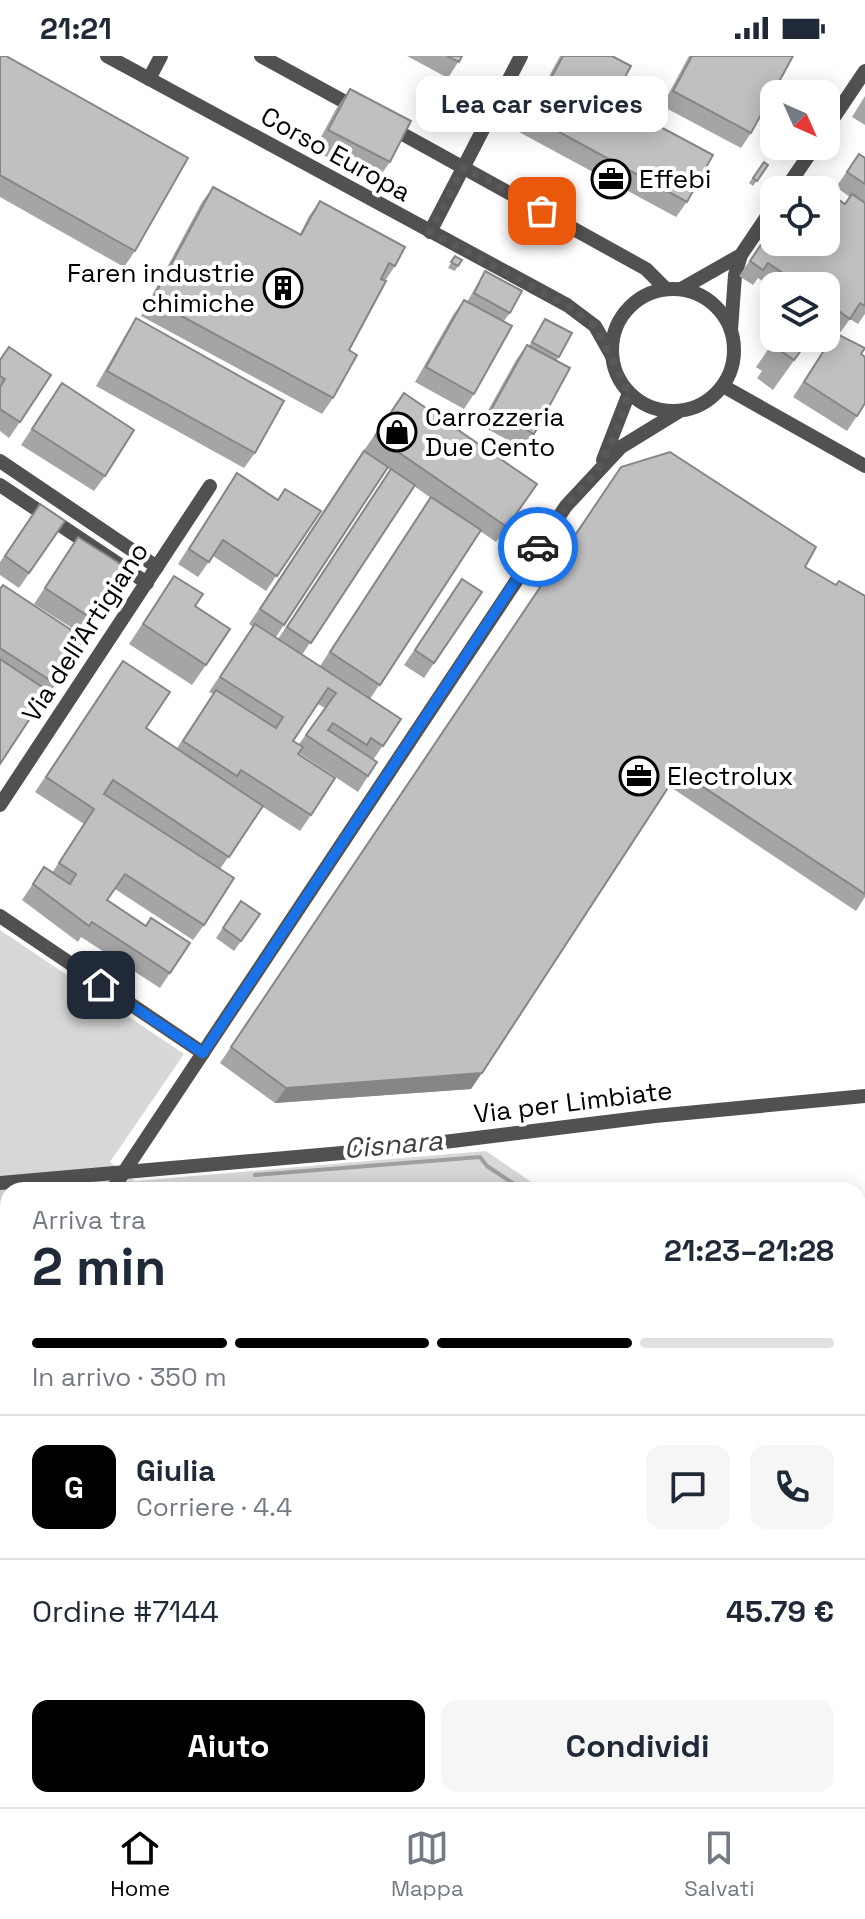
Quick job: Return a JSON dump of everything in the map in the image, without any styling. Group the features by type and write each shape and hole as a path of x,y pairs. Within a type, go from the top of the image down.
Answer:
{"street":[{"name":"Corso Europa","path":"107,56 567,305 595,326 612,356"},
{"path":"149,79 161,56"},
{"name":"Corso Europa","path":"261,56 646,269 673,289"},
{"path":"430,232 521,56"},
{"path":"840,108 865,71"},
{"path":"118,1182 566,506 621,447 678,412 695,408 723,386 732,367 735,275 741,255 760,227"},
{"path":"678,412 643,404 629,393 617,376 612,356 613,337 620,319 632,305 648,294 673,289 741,255"},
{"path":"673,289 711,302 731,330"},
{"path":"723,386 863,462"},
{"path":"597,471 617,430 629,393"},
{"path":"0,461 157,567"},
{"path":"0,485 147,583"},
{"name":"Via dell'Artigiano","path":"0,805 210,486"},
{"path":"0,916 203,1053"},
{"name":"Via per Limbiate","path":"12,1182 387,1149 655,1116 865,1096"}],"shaded area":[{"path":"0,930 184,1054 110,1162 135,1181 486,1151 531,1182 0,1182"}],"building":[{"name":"Faren industrie chimiche","path":"0,56 6,56 188,158 135,251 0,175"},
{"path":"447,56 462,56 459,62"},
{"path":"563,56 612,56 631,66 612,101 713,155 687,202 530,116"},
{"path":"692,56 793,56 780,80 760,80 760,116 751,133 673,91"},
{"path":"350,89 411,121 390,162 328,130"},
{"path":"859,154 865,158 865,184 847,172"},
{"path":"764,162 768,165 757,181 753,178"},
{"name":"Faren industrie chimiche","path":"213,187 301,235 320,201 405,247 395,266 389,263 381,279 386,281 349,350 357,355 333,398 152,300"},
{"path":"852,194 865,203 865,306 860,303 850,319 840,312 840,272 781,272 768,263 763,270 750,261 760,246 760,256 840,256 840,201 845,204"},
{"path":"455,256 462,260 458,266 451,262"},
{"path":"485,271 522,291 510,313 474,293"},
{"path":"464,300 512,326 474,394 426,367"},
{"path":"136,318 284,401 255,453 107,371"},
{"path":"545,319 572,333 559,357 532,342"},
{"path":"840,336 865,348 861,354 865,357 865,403 857,416 804,382 823,352 840,352"},
{"path":"527,345 570,368 534,434 491,410"},
{"path":"9,347 51,375 20,422 0,409 0,387 5,379 0,376 0,360"},
{"path":"782,352 800,352 794,360"},
{"path":"62,383 134,430 105,476 32,429"},
{"path":"404,393 537,484 507,527 375,436"},
{"path":"364,451 388,467 284,625 260,609"},
{"name":"Electrolux","path":"670,452 816,547 805,567 836,585 839,581 865,596 865,894 679,771 482,1073 286,1088 231,1047 621,467"},
{"path":"391,469 415,485 311,643 287,627"},
{"path":"237,473 278,500 285,489 321,511 277,576 223,540 209,562 189,549"},
{"path":"431,497 481,530 380,685 330,652"},
{"path":"40,504 65,521 29,573 5,556"},
{"path":"78,537 127,568 94,620 45,588"},
{"path":"174,576 203,594 195,606 230,629 206,665 143,624"},
{"path":"462,579 482,592 434,663 415,650"},
{"path":"3,585 85,639 56,684 0,648 0,589"},
{"path":"255,624 401,719 383,746 371,738 367,745 333,723 328,730 377,762 368,776 306,735 336,693 328,688 293,741 303,747 298,754 335,778 311,815 241,770 237,776 183,741 216,690 276,728 283,717 220,677"},
{"path":"0,659 48,691 0,764"},
{"path":"123,661 170,692 146,728 263,806 229,857 113,780 104,794 234,878 204,925 125,874 107,900 146,926 151,918 190,943 170,973 92,922 89,926 33,884 44,867 70,884 76,874 59,863 94,809 46,777"},
{"path":"241,901 260,914 241,941 223,928"}],"waterway":[{"name":"Cisnara","path":"255,1175 480,1157 487,1166 511,1182"}],"way so far":[{"path":"538,547 566,506 597,471 617,430 629,393 617,376 612,356 595,326 567,305 430,232 464,167 542,211"}],"place":[{"name":"Effebi","path":"611,179"},
{"name":"Lea car services","path":"542,211"},
{"name":"Faren industrie chimiche","path":"283,288"},
{"name":"Carrozzeria Due Cento","path":"397,432"},
{"name":"Electrolux","path":"639,776"}],"route":[{"path":"101,985 203,1053 538,547"}]}
